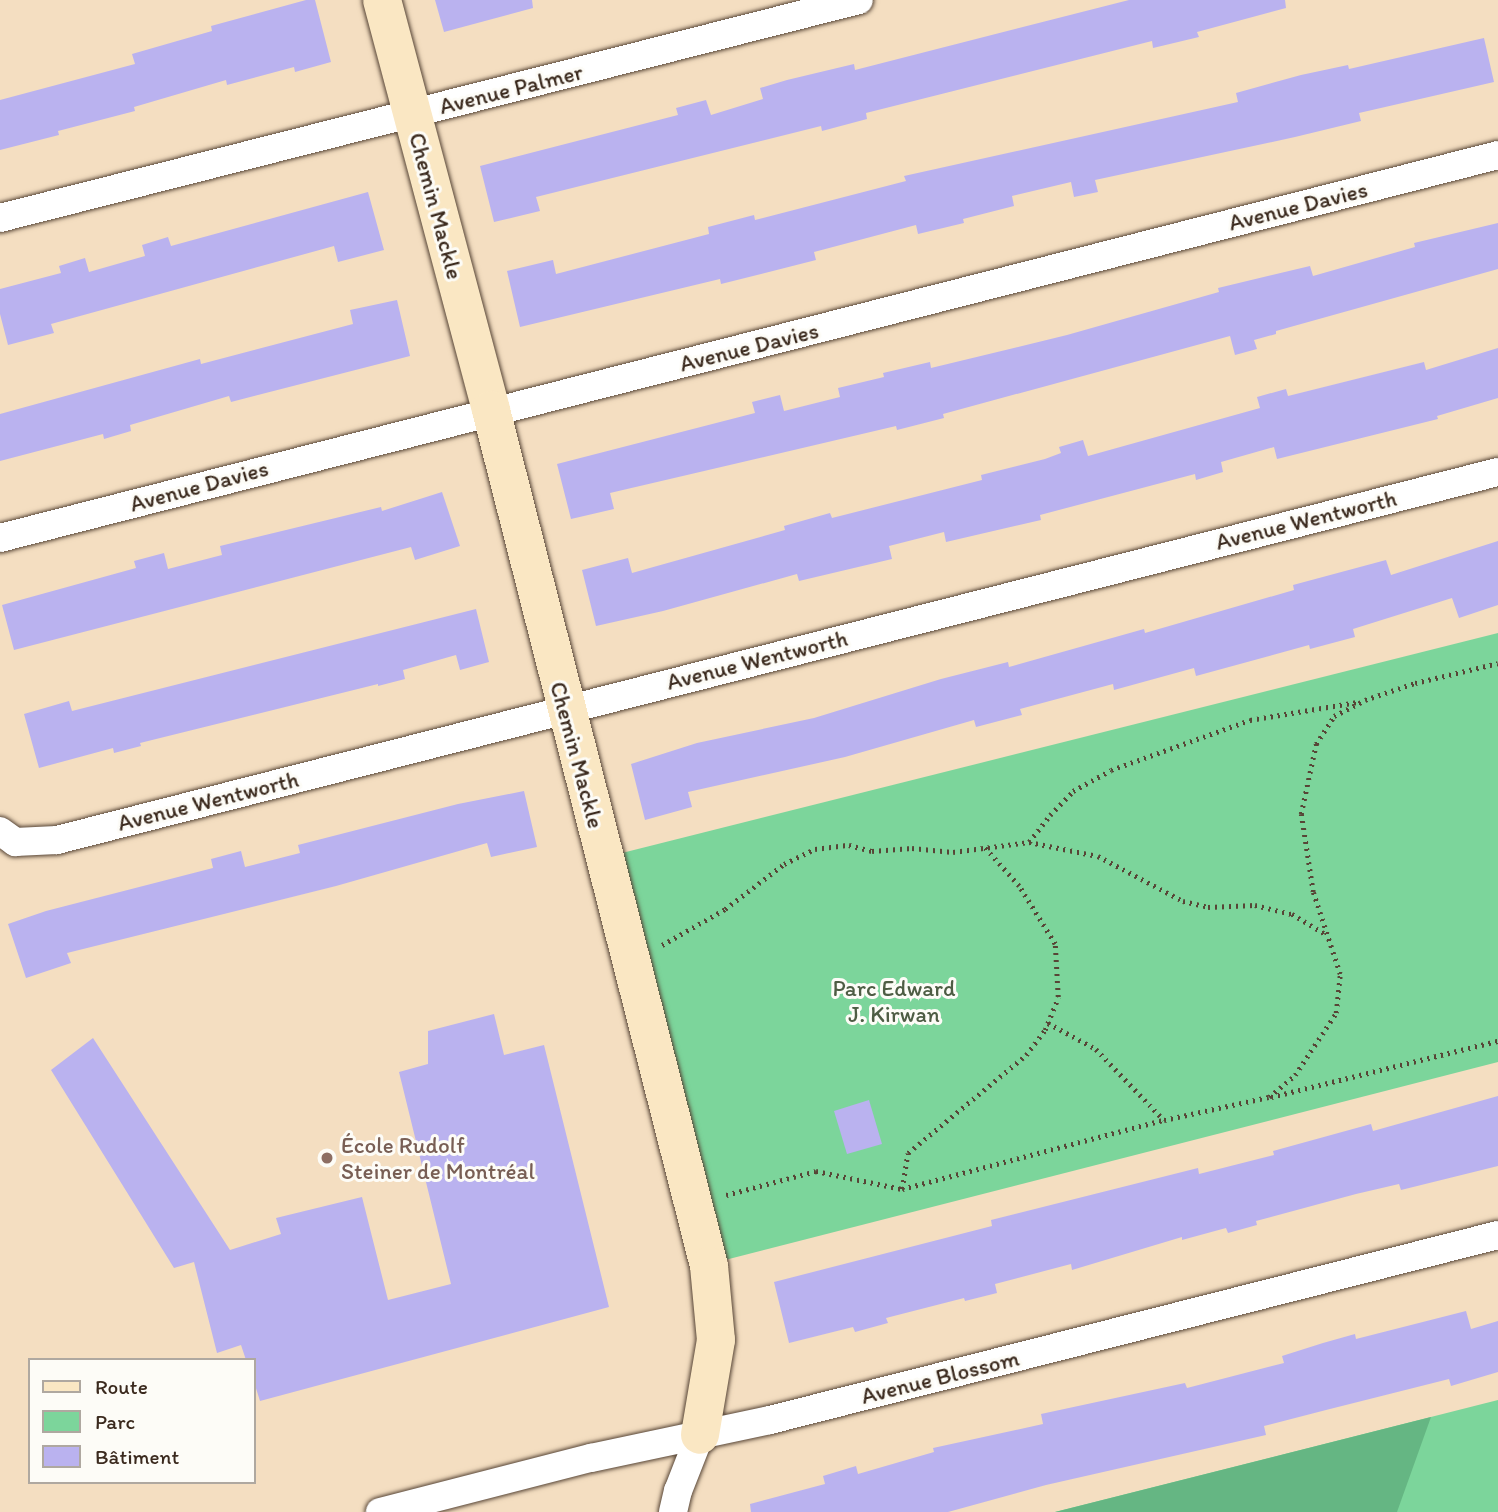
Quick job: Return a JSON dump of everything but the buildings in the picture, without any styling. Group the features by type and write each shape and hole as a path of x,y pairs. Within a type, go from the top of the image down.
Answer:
{"street":[{"name":"Chemin Mackle","path":"382,0 491,410 709,1266 716,1340 700,1435 678,1491 673,1512"},
{"name":"Avenue Palmer","path":"0,218 859,0"},
{"name":"Avenue Davies","path":"0,538 491,410 1498,155"},
{"name":"Avenue Wentworth","path":"8,837 57,840 1498,472"},
{"name":"Avenue Blossom","path":"380,1512 592,1458 770,1420 1498,1235"}],"path":[{"path":"1029,842 1049,815 1073,792 1111,770 1250,720 1301,714 1365,700 1415,682 1498,663"},
{"path":"1269,1097 1295,1075 1336,1013 1340,974 1312,892 1301,814 1316,744 1334,716 1365,700"},
{"path":"631,963 725,909 784,864 815,849 849,845 873,851 912,848 953,852 1029,842 1098,856 1183,901 1208,907 1255,905 1292,914 1326,935"},
{"path":"902,1189 908,1153 1026,1055 1048,1023 1058,997 1055,944 1019,886 984,847"},
{"path":"1048,1023 1096,1049 1164,1120"},
{"path":"694,1204 816,1171 902,1189 1164,1120 1498,1041"}],"green space":[{"name":"Parc Edward J. Kirwan","path":"1498,633 1498,1062 725,1260 618,854"},
{"path":"1498,1400 1498,1512 1055,1512"},
{"path":"1431,1417 1397,1512 1055,1512"}],"place":[{"name":"École Rudolf Steiner de Montréal","path":"327,1158"}]}
